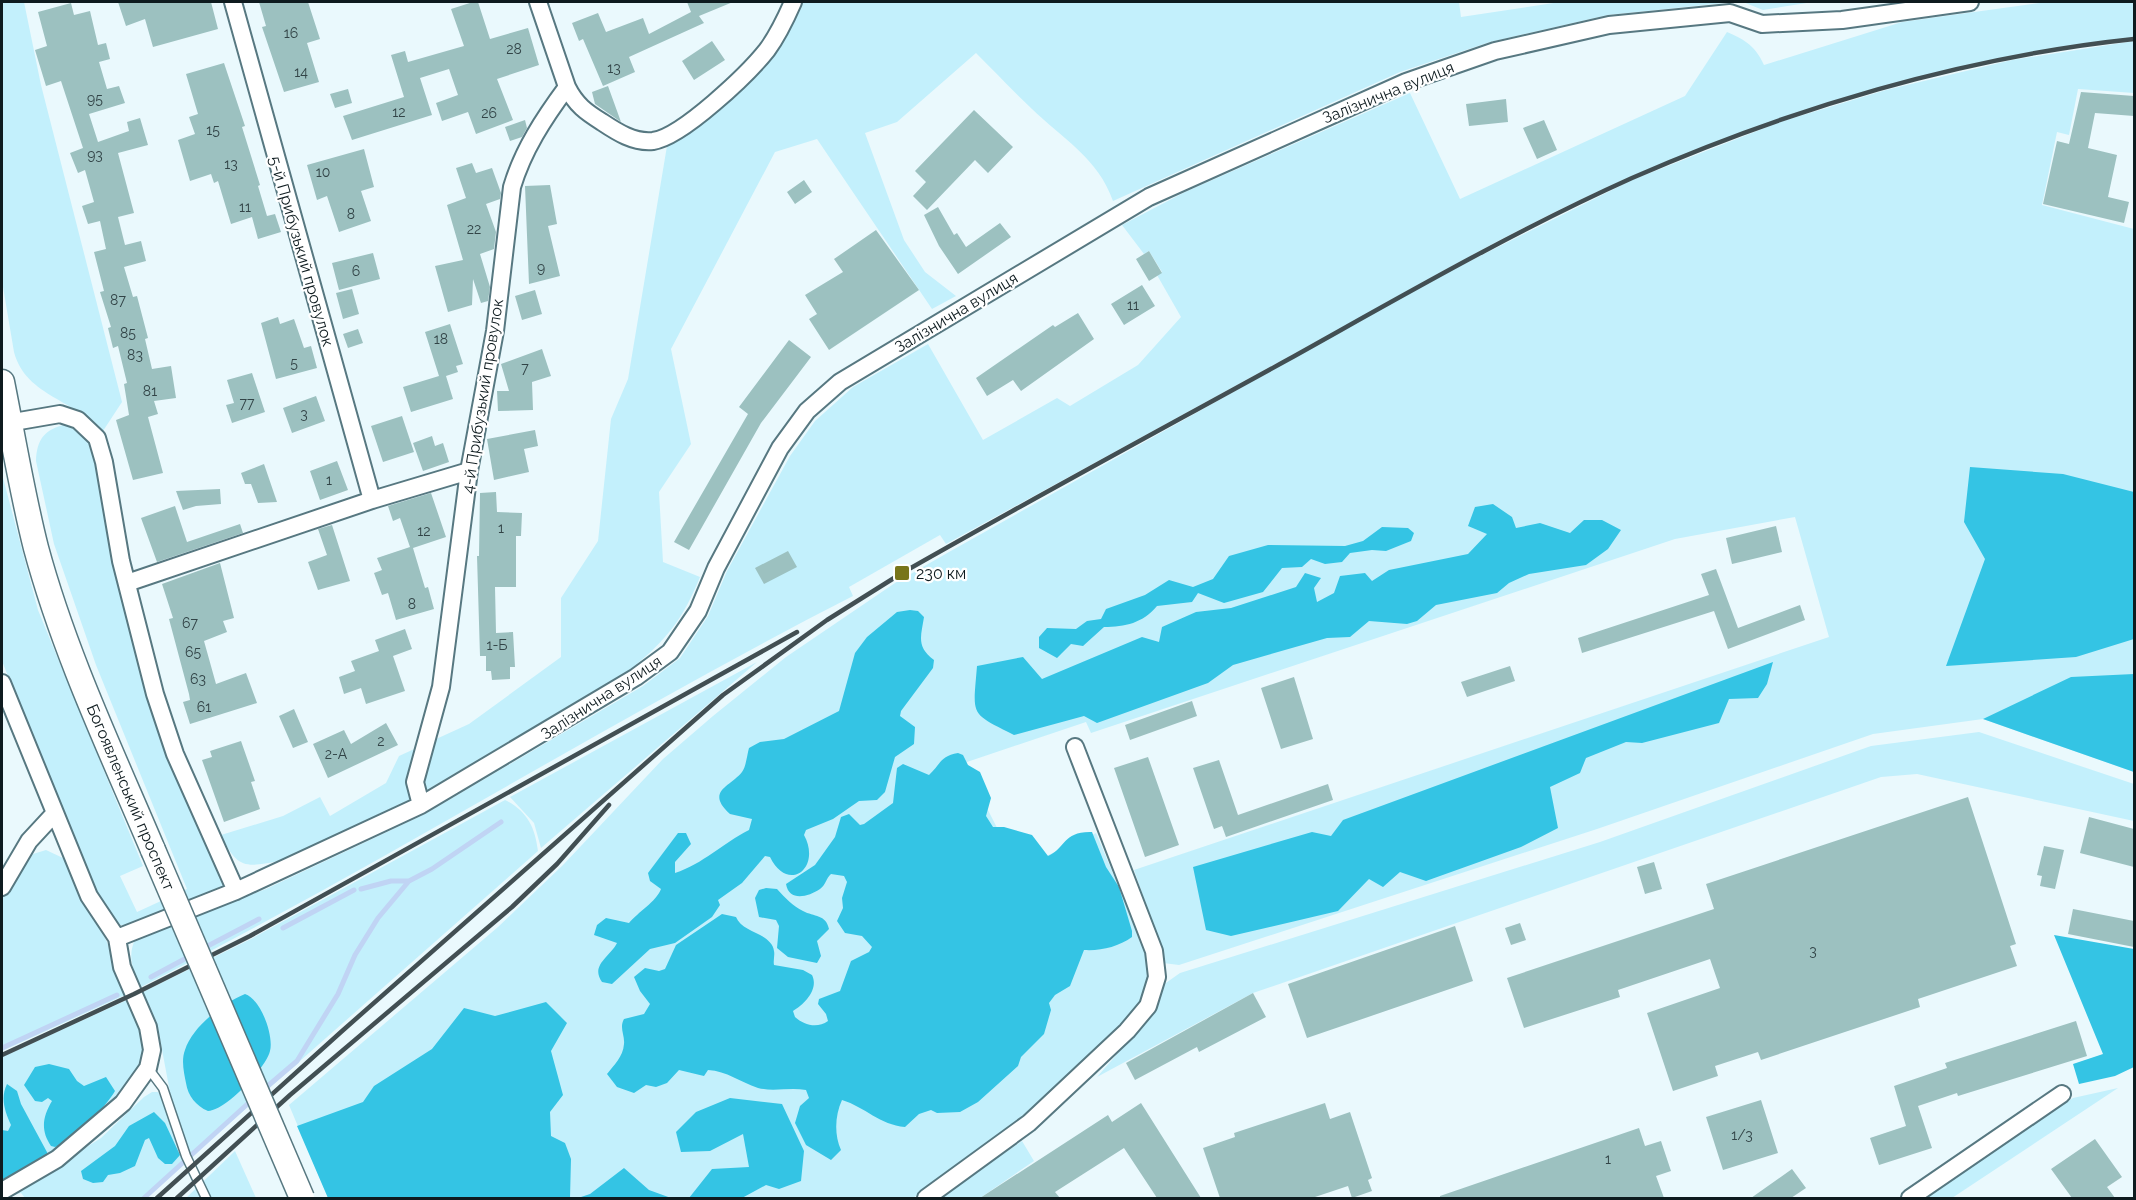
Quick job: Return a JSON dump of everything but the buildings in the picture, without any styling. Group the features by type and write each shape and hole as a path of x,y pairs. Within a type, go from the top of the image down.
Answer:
{"main road":[{"name":"Богоявленський проспект","path":"2,382 6,423 36,548 53,603 92,708 302,1198"}],"street":[{"name":"5-й Прибузький провулок","path":"233,2 372,500"},
{"path":"538,2 567,87 580,108 615,131 645,141 667,136 689,124 766,51 785,22 793,2"},
{"name":"Залізнична вулиця","path":"117,938 237,891 421,805 636,677 670,652 698,611 717,568 780,448 807,411 840,382 1149,197 1406,82 1495,51 1620,24 1730,13 1762,24 1842,20 1970,2"},
{"name":"4-й Прибузький провулок","path":"421,805 415,782 441,687 469,471 495,331 512,187 517,169 541,124 567,87"},
{"path":"6,423 60,414 78,420 97,438 104,462 127,583 155,694 175,754 237,891"},
{"path":"127,583 372,500 469,471"},
{"path":"2,683 88,896 117,938 122,967 152,1040 148,1068 123,1103 57,1159 2,1191"},
{"path":"926,1198 1029,1123 1127,1031 1148,1006 1157,977 1154,951 1075,747"},
{"path":"2,887 29,841 54,814"},
{"path":"1910,1198 2062,1094"}],"lane":[{"path":"148,1068 163,1088 186,1156 206,1198"}],"shaded area":[{"path":"2,2 24,2 41,85 122,402 101,434 80,413 41,389 30,379 20,367 14,352 2,281"},
{"path":"798,2 1459,2 1461,17 1560,2 1735,2 1608,15 1490,42 1400,72 1113,201 1089,161 976,53 897,122 865,133 904,240 925,272 956,296 932,309 817,139 775,152 671,349 691,444 659,492 663,562 700,577 680,618 664,638 631,669 415,797 279,861 249,865 237,860 221,835 283,816 320,797 330,816 386,783 399,756 469,724 561,657 561,598 598,541 611,419 628,379 668,140 691,127"},
{"path":"1743,2 1813,2 1763,10"},
{"path":"2046,2 2134,2 2134,38 2070,46 2005,58 1878,88 1753,128 1692,151 1552,213 946,544 940,535 849,587 853,596 674,692 320,892 141,987 131,956 136,937 266,889 425,814 643,686 680,658 708,616 727,571 790,456 815,421 853,387 928,344 983,440 1057,398 1070,406 1138,365 1181,317 1157,275 1162,272 1149,251 1144,254 1122,225 1185,192 1410,93 1460,199 1685,96 1727,32 1750,45 1758,53 1764,65 1902,22"},
{"path":"2134,41 2134,93 2078,89 2069,135 2057,132 2042,205 2134,229 2134,772 1983,719 1873,734 1597,829 1179,965 1163,963 1161,947 1134,870 1829,637 1795,517 1675,539 1091,733 1086,722 964,763 1018,869 1096,833 1147,954 1149,980 1140,1003 1123,1027 1025,1116 913,1198 328,1198 289,1105 498,927 563,865 663,759 786,657 895,583 1436,278 1632,180 1780,122 1886,90 2012,60"},
{"path":"66,424 76,426 92,440 116,562 224,883 222,889 129,925 120,925 94,894 2,661 2,474 38,610 143,866 120,876 137,912 187,889 96,665 54,544 36,461 38,447 43,436 52,429"},
{"path":"1970,467 2063,474 2134,492 2134,639 2076,657 1946,666 1985,559 1964,522"},
{"path":"1493,504 1512,517 1516,528 1540,523 1570,533 1584,520 1602,520 1621,530 1608,549 1586,565 1529,574 1509,583 1497,593 1436,605 1417,621 1407,624 1369,621 1350,637 1327,638 1233,665 1208,683 1097,723 1084,716 1014,735 981,717 977,711 975,695 977,666 1023,657 1042,679 1142,637 1159,642 1162,627 1196,612 1231,608 1296,587 1305,573 1321,578 1314,588 1317,602 1334,593 1340,576 1365,573 1372,581 1389,570 1468,554 1487,534 1468,526 1475,507"},
{"path":"1382,527 1408,528 1414,533 1411,541 1386,551 1350,553 1342,562 1325,564 1311,559 1302,567 1282,568 1263,592 1224,603 1198,593 1192,602 1157,606 1152,612 1133,623 1104,627 1083,646 1071,644 1057,658 1039,648 1039,637 1047,628 1076,629 1087,621 1101,619 1106,609 1145,595 1169,580 1193,587 1213,579 1229,556 1268,545 1345,546 1363,541"},
{"path":"918,611 924,617 921,641 924,650 934,660 933,668 901,711 900,716 915,727 914,744 895,757 885,792 877,800 859,801 833,819 806,830 804,835 809,858 806,866 800,872 793,875 785,874 777,868 770,857 765,856 742,883 718,900 720,905 712,917 675,943 650,949 612,984 602,982 598,971 602,961 617,943 594,935 597,925 606,918 629,923 659,894 661,889 650,881 648,873 678,833 686,833 691,844 675,862 675,873 704,859 749,830 752,819 730,814 723,806 720,795 722,790 743,770 749,748 760,742 784,739 839,711 855,653 867,637 897,612"},
{"path":"757,662 541,848 534,823 510,797"},
{"path":"1773,662 1767,684 1758,698 1729,699 1719,723 1642,743 1626,742 1586,758 1580,773 1550,787 1558,828 1521,847 1426,881 1400,872 1383,887 1369,879 1338,911 1231,936 1206,930 1193,867 1312,832 1331,836 1343,820"},
{"path":"2134,674 2134,772 1983,719 2071,677"},
{"path":"1979,732 2134,784 2134,821 1917,774 1881,777 1253,993 1097,1077 1155,1011 1163,985 1180,973 1600,842 1871,746"},
{"path":"958,753 963,755 968,765 980,772 991,798 986,816 993,827 1004,827 1032,835 1048,856 1075,834 1092,832 1106,867 1119,887 1132,931 1132,937 1115,946 1084,950 1070,986 1055,995 1049,1003 1051,1010 1044,1034 1021,1057 1018,1066 978,1102 960,1112 937,1113 931,1110 919,1114 905,1127 888,1123 842,1100 836,1125 841,1150 831,1160 806,1145 795,1123 800,1106 809,1098 806,1090 758,1088 708,1070 704,1076 679,1070 667,1083 656,1087 646,1085 634,1093 617,1087 607,1074 622,1053 624,1019 644,1014 650,1004 640,991 634,977 645,968 659,971 665,969 676,945 722,914 736,917 744,927 768,940 774,951 774,965 803,970 812,975 814,986 810,996 793,1011 795,1017 811,1025 819,1025 828,1021 826,1014 818,1004 819,999 840,991 851,961 869,952 872,947 862,936 845,933 837,921 843,908 842,898 847,882 844,876 831,874 822,887 805,896 791,894 786,884 815,865 835,837 841,817 849,814 860,825 864,824 893,803 897,768 903,764 929,775 944,758"},
{"path":"505,800 519,809 529,821 535,834 538,851 191,1157 172,1103 157,1023 143,992 251,939"},
{"path":"46,850 63,858 68,866 107,942 125,995 2,1051 2,897 33,854"},
{"path":"777,889 796,907 825,921 829,929 817,941 821,956 817,963 788,957 777,948 779,926 776,920 759,917 755,898 759,890"},
{"path":"2054,935 2134,949 2134,1067 2115,1076 2079,1084 2073,1064 2103,1054"},
{"path":"245,994 256,1003 265,1019 270,1036 270,1051 261,1068 244,1087 224,1104 208,1111 196,1103 189,1092 183,1066 185,1050 194,1033 209,1017 227,1003"},
{"path":"127,1000 141,1030 146,1057 120,1098 55,1154 2,1186 2,1057"},
{"path":"546,1002 567,1023 551,1051 563,1095 550,1112 551,1136 565,1143 571,1159 570,1198 328,1198 297,1126 363,1102 374,1086 432,1049 464,1008 495,1016"},
{"path":"49,1064 69,1069 77,1081 84,1086 106,1077 115,1091 88,1124 70,1139 55,1147 51,1146 44,1129 46,1112 52,1101 48,1098 42,1102 35,1101 24,1085 35,1067"},
{"path":"7,1084 17,1091 21,1104 48,1154 2,1183 2,1130 8,1131 11,1125 4,1100"},
{"path":"2118,1088 1952,1198 1926,1198 2073,1098"},
{"path":"152,1092 158,1092 166,1106 185,1162 146,1198 25,1198 21,1193 5,1198 101,1138"},
{"path":"730,1098 782,1104 804,1151 801,1181 779,1189 766,1185 742,1198 689,1198 712,1169 749,1167 743,1134 710,1151 681,1152 676,1132 696,1112"},
{"path":"154,1112 165,1123 180,1155 172,1164 165,1164 158,1158 149,1138 145,1140 135,1166 120,1173 108,1175 103,1182 93,1183 83,1179 81,1171 115,1146 129,1126"},
{"path":"1022,1141 1034,1161 980,1198 939,1198"},
{"path":"235,1151 256,1198 186,1198"},
{"path":"624,1168 649,1190 671,1198 578,1198 590,1194"}],"waterway":[{"path":"361,889 391,881 409,881 432,869 501,822"},
{"path":"263,1090 297,1061 338,994 355,955 378,918 409,881"},
{"path":"283,928 354,890"},
{"path":"202,949 259,919"},
{"path":"151,977 192,955"},
{"path":"2,1048 117,995"},
{"path":"144,1198 254,1098"}],"railway":[{"path":"157,1198 341,1032 723,695 827,620 902,573 1459,265 1588,198 1632,178 1753,130 1878,89 2006,59 2070,47 2134,39"},
{"path":"2,1055 134,994 250,936 797,632"},
{"path":"177,1198 290,1095 512,907 557,864 609,805"}],"place":[{"name":"230 км","path":"902,573"}]}
